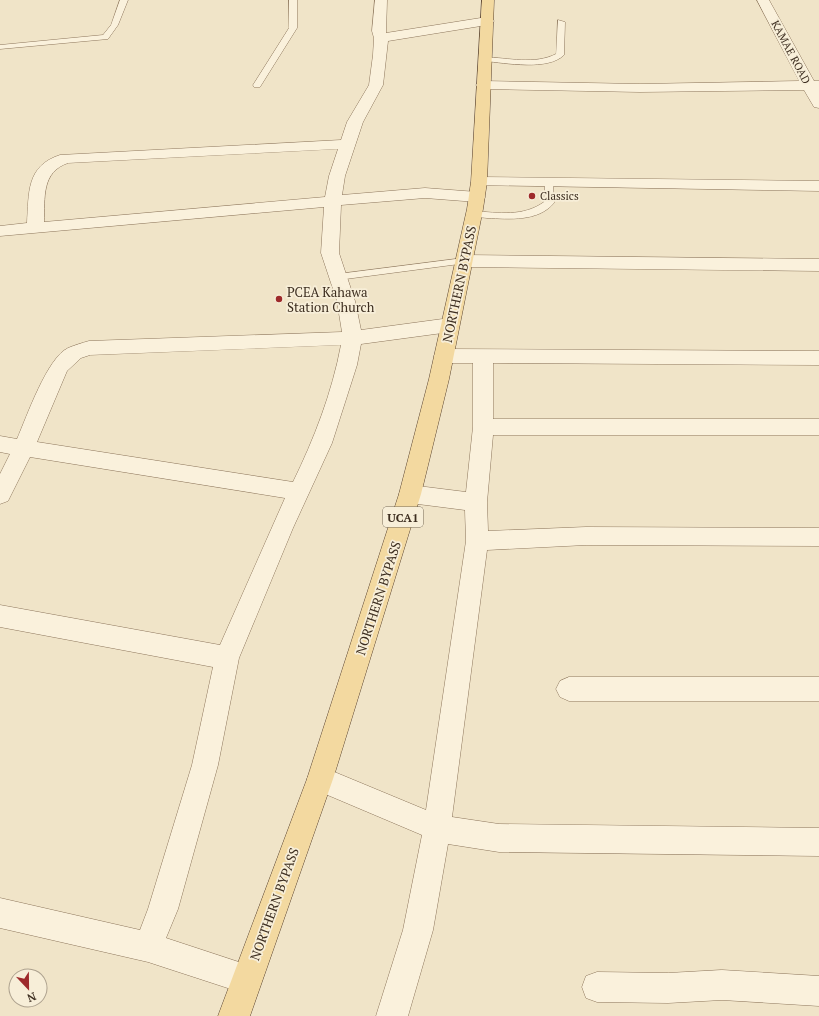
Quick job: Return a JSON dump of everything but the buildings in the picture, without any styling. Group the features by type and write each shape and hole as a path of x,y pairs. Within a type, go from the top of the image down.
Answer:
{"main road":[{"name":"NORTHERN BYPASS","path":"234,1016 246,979 320,779 410,494 444,356 477,198 487,10"}],"street":[{"path":"148,947 163,910 205,765 227,658 282,528 322,443 347,365 352,338 346,301 330,253 333,201 337,176 355,122 376,85 381,38 379,31 381,0"},
{"name":"KAMAE ROAD","path":"764,0 813,84 819,104"},
{"path":"381,38 487,10"},
{"path":"483,84 640,88 813,84"},
{"path":"35,228 40,184 43,172 49,165 66,158 348,144"},
{"path":"0,231 385,195 419,194 477,198 549,183 819,186"},
{"path":"464,261 819,265"},
{"path":"0,495 24,447 59,367 74,353 89,348 352,338 450,325"},
{"path":"444,356 819,358"},
{"path":"392,1016 418,930 437,828 477,540 476,502 484,427 483,356"},
{"path":"484,427 819,427"},
{"path":"0,444 300,492"},
{"path":"410,494 476,502"},
{"path":"477,540 586,536 819,537"},
{"path":"0,616 227,658"},
{"path":"569,689 819,689"},
{"path":"320,779 437,828 499,838 819,842"},
{"path":"0,913 148,947 246,979"},
{"path":"597,987 668,988 722,985 819,991"}],"lane":[{"path":"0,47 106,37 112,31 117,22 124,0"},
{"path":"257,85 293,28 293,0"},
{"path":"485,59 534,62 554,59 560,55 562,22"},
{"path":"477,198 527,216 541,210 549,203 549,183"},
{"path":"338,277 464,261"}],"place":[{"name":"Classics","path":"532,196"},
{"name":"PCEA Kahawa Station Church","path":"279,299"}]}
